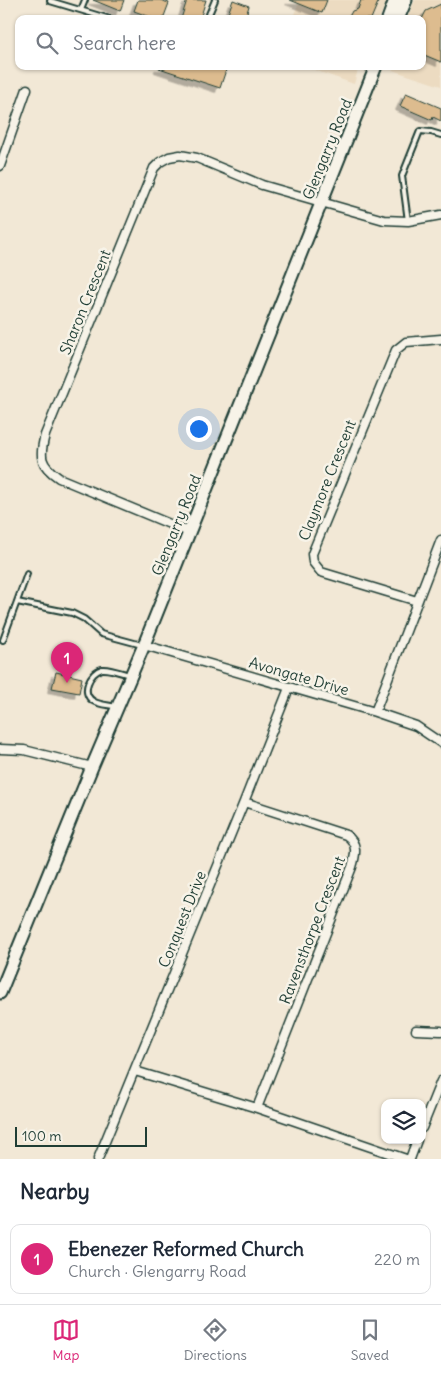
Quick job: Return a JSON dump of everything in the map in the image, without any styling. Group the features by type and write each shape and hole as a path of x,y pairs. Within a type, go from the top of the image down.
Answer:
{"street":[{"path":"389,15 395,0"},
{"path":"400,15 406,0"},
{"name":"Glengarry Road","path":"0,993 92,766 144,645 374,70"},
{"path":"0,166 27,90"},
{"name":"Sharon Crescent","path":"189,532 59,478 44,466 42,446 45,435 154,168 160,162 175,156 197,158 262,185 304,198 321,201"},
{"path":"321,201 384,220 408,220 441,215"},
{"name":"Claymore Crescent","path":"417,601 321,572 313,562 312,554 396,350 406,342 441,339"},
{"path":"375,712 441,540"},
{"name":"Avongate Drive","path":"144,645 375,712 416,726 441,742"},
{"name":"Conquest Drive","path":"98,1159 289,688"},
{"path":"0,749 24,750 92,766"},
{"name":"Ravensthorpe Crescent","path":"244,802 346,835 355,844 356,854 257,1108"},
{"path":"416,1030 441,1031"},
{"path":"135,1071 257,1108 408,1159 415,1144"},
{"path":"426,1118 441,1081"}],"lane":[{"path":"81,10 85,0"},
{"path":"209,15 215,0"},
{"path":"50,1 97,15"},
{"path":"408,220 402,176 420,131 441,135"},
{"path":"3,640 27,574"},
{"path":"17,602 72,613 84,619 101,634 144,645"},
{"path":"118,707 92,701 88,694 88,683 95,672 103,668 131,676"}],"shaded area":[{"path":"300,0 387,0 381,15 294,15"},
{"path":"415,0 441,0 441,86 392,70 426,70 426,15 409,15"},
{"path":"314,70 358,70 354,84"}],"building":[{"path":"93,0 124,0 120,11"},
{"path":"138,0 160,0 169,3 164,15 145,15 134,11"},
{"path":"187,0 206,0 201,15 182,15"},
{"path":"233,0 249,6 246,15 227,15"},
{"path":"290,0 327,0 322,13"},
{"path":"361,0 379,0 373,15 350,15 352,11 358,9"},
{"path":"441,4 441,62 426,56 426,15 424,15 426,11"},
{"path":"165,70 226,70 220,88"},
{"path":"406,93 441,108 441,121 433,117 432,120 400,106"},
{"path":"56,672 82,678 79,693 52,688"}],"place":[{"name":"Ebenezer Reformed Church","path":"67,683"}]}
